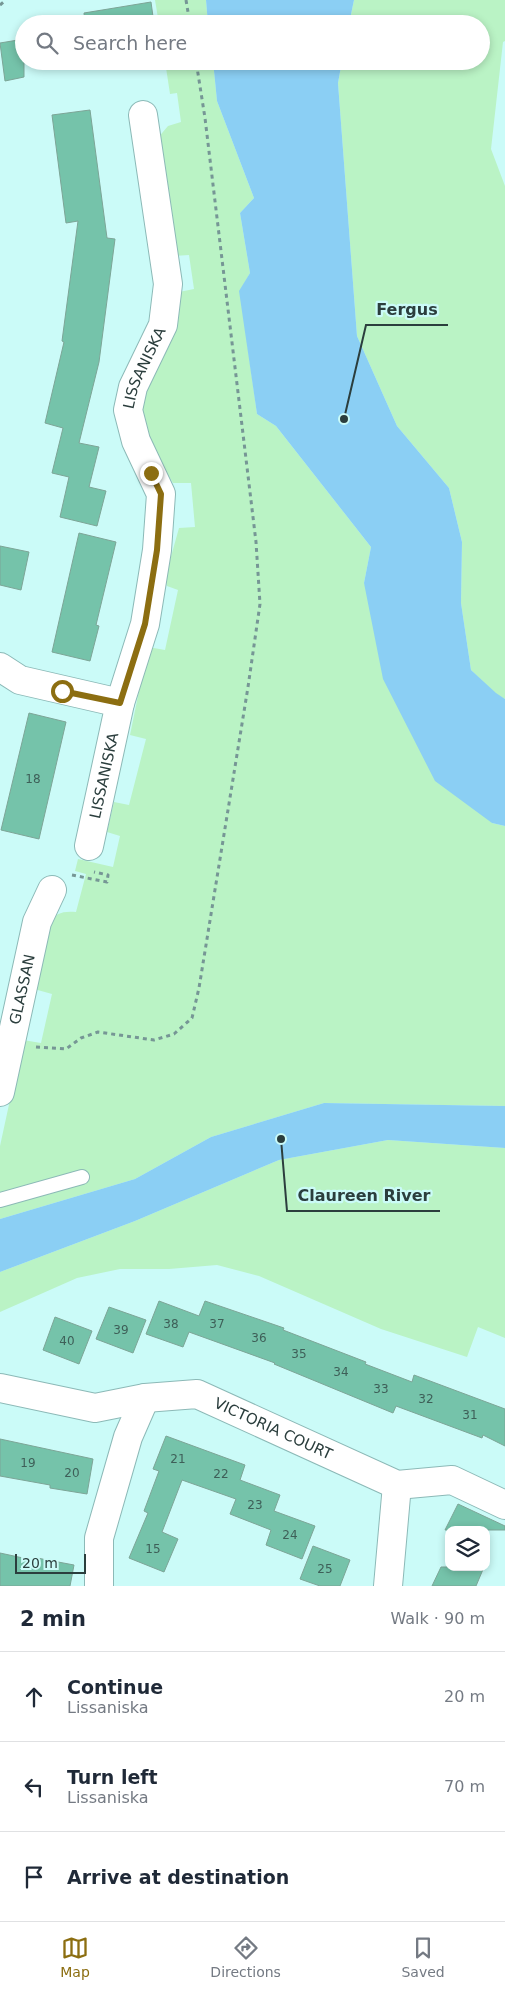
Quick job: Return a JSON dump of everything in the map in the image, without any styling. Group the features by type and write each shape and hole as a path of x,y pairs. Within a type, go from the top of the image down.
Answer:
{"street":[{"name":"LISSANISKA","path":"89,846 120,703 145,624 157,550 161,494 136,441 128,410 133,387 164,325 168,284 143,114"},
{"path":"0,667 20,680 120,703"},
{"name":"GLASSAN","path":"0,1092 37,922 52,890"},
{"name":"VICTORIA COURT","path":"0,1388 95,1408 145,1398 197,1394 397,1485 452,1480 505,1505"},
{"path":"99,1586 99,1538 128,1437 145,1398"},
{"path":"388,1586 397,1485"}],"lane":[{"path":"0,1200 82,1177"}],"path":[{"path":"0,4 6,0"},
{"path":"186,0 188,15"},
{"path":"10,1046 66,1049 81,1038 98,1032 154,1040 174,1034 192,1018 199,988 260,604 256,542 205,118 197,70"}],"green space":[{"path":"155,0 206,0 207,15 158,15"},
{"path":"354,0 505,0 505,41 503,42 491,149 505,186 505,699 496,694 471,670 461,603 462,542 449,488 397,426 357,336 338,83 340,70 490,70 490,15 351,15"},
{"path":"166,70 214,70 217,101 254,198 240,213 250,273 240,291 257,414 276,426 371,547 364,583 492,823 505,826 505,1106 324,1103 211,1137 135,1179 0,1219 0,1146 23,1040 41,1043 52,994 34,989 48,924 54,917 60,914 76,912 86,874 75,871 78,859 113,867 120,836 107,832 114,802 129,805 146,739 130,735 148,647 165,650 178,590 167,586 165,578 179,528 195,527 191,483 173,483 142,430 137,413 179,292 194,289 189,255 174,256 157,139 168,126 181,122 177,93 170,94"},
{"path":"388,1140 505,1148 505,1338 478,1327 467,1357 381,1329 259,1276 217,1265 169,1269 120,1269 77,1278 0,1312 0,1272 135,1221 279,1160"}],"water":[{"path":"206,0 354,0 351,15 207,15"},
{"path":"214,70 340,70 338,83 357,336 397,426 449,488 462,542 461,603 471,670 505,699 505,826 492,823 435,781 383,679 364,583 371,547 276,426 257,414 239,291 250,273 240,213 254,198 217,101"},
{"path":"324,1103 505,1106 505,1148 388,1140 279,1160 135,1221 0,1272 0,1219 135,1179 211,1137"}],"building":[{"path":"151,2 153,15 84,15 84,13"},
{"path":"15,40 15,70 24,70 24,77 5,81 0,43"},
{"path":"90,110 107,238 115,239 99,362 79,443 99,447 89,487 106,491 97,526 60,517 69,477 52,473 63,428 45,423 64,342 62,341 78,221 66,223 52,115"},
{"path":"79,533 116,542 96,625 99,626 90,661 52,652"},
{"path":"0,546 29,552 21,590 0,585"},
{"path":"29,713 66,722 39,839 1,830"},
{"path":"159,1301 199,1316 205,1301 284,1328 283,1330 412,1382 414,1375 505,1409 505,1446 483,1435 482,1438 396,1406 393,1413 275,1363 189,1332 183,1347 146,1334"},
{"path":"109,1307 146,1320 133,1353 96,1339"},
{"path":"55,1317 92,1331 79,1364 43,1350"},
{"path":"166,1436 245,1465 240,1480 280,1495 274,1511 315,1526 302,1559 266,1545 271,1530 230,1514 236,1499 182,1480 162,1532 178,1539 164,1572 129,1558 148,1513 144,1511 159,1471 153,1469"},
{"path":"0,1439 93,1459 87,1494 50,1488 50,1485 0,1476"},
{"path":"458,1504 505,1526 505,1530 490,1530 490,1526 447,1526"},
{"path":"313,1546 350,1560 340,1586 320,1586 300,1579"},
{"path":"0,1553 37,1561 37,1558 74,1565 70,1586 0,1586"},
{"path":"441,1567 445,1567 445,1571 482,1571 476,1586 432,1586"}],"place":[{"name":"Fergus","path":"344,419"},
{"name":"Claureen River","path":"281,1139"}],"route":[{"path":"62,691 120,703 145,624 157,550 161,494 151,473"}]}
